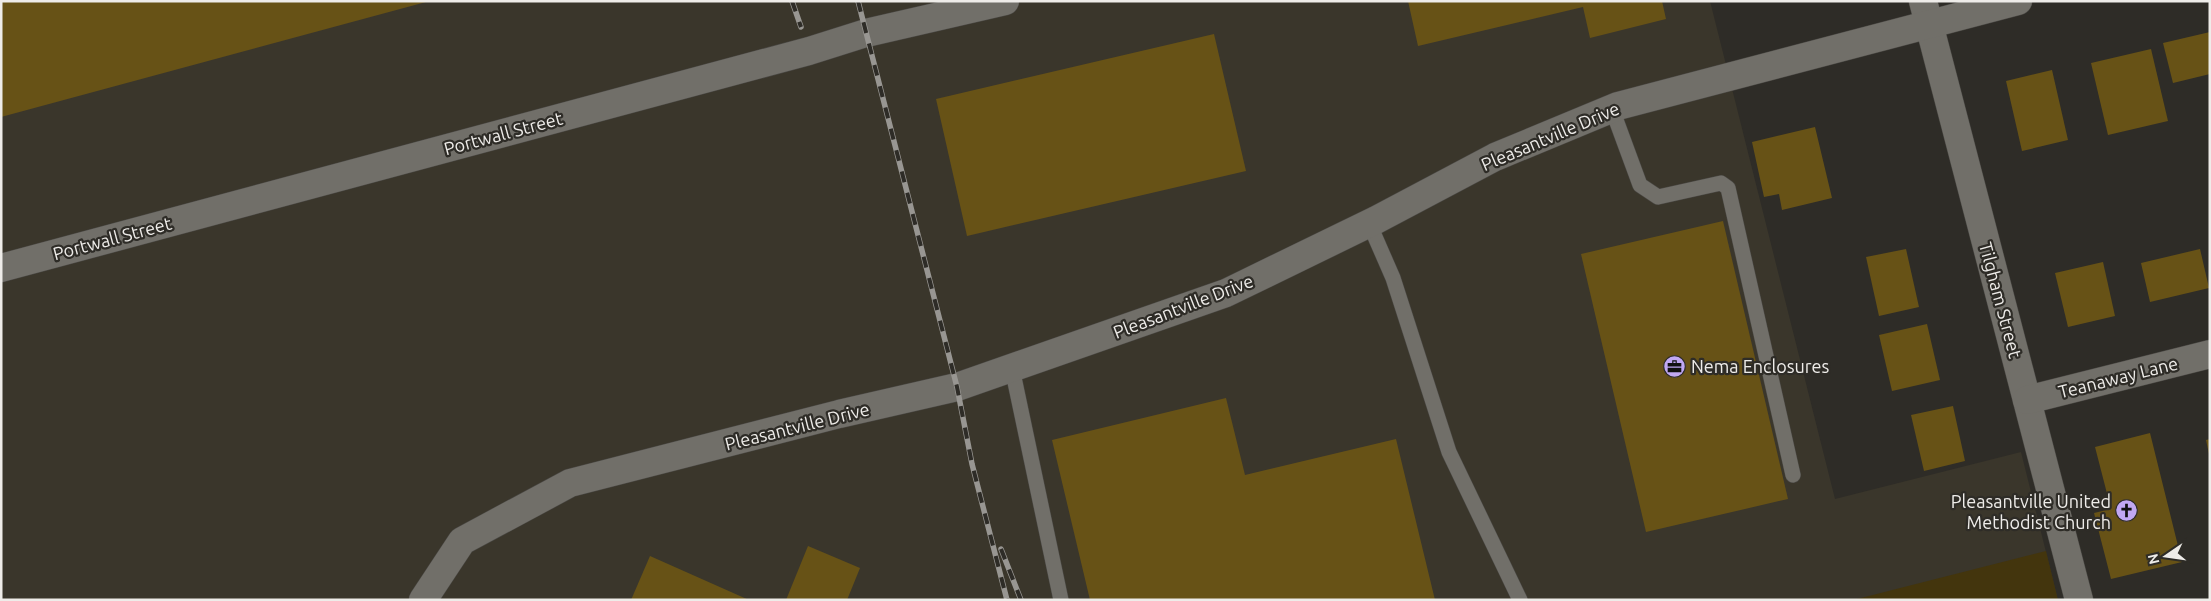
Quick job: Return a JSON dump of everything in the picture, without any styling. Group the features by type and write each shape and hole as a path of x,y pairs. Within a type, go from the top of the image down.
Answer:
{"street":[{"name":"Portwall Street","path":"1,268 790,56 866,33 1005,1"},
{"name":"Pleasantville Drive","path":"423,600 462,542 570,483 839,414 957,387 1226,293 1369,223 1494,157 1612,109 1926,12 2018,1"},
{"name":"Tilgham Street","path":"1926,12 2079,600"},
{"name":"Teanaway Lane","path":"2027,400 2210,354"}],"lane":[{"path":"1612,109 1640,185 1658,197 1721,183 1728,188 1794,475"},
{"path":"1369,223 1393,278 1449,452 1520,600"},
{"path":"1012,368 1061,600"}],"shaded area":[{"path":"1,1 1710,1 1835,499 2021,452 2058,600 1,600"},
{"path":"2046,551 2058,600 1853,600"}],"building":[{"path":"1,1 426,1 426,2 1,117"},
{"path":"1408,1 1662,1 1666,19 1590,38 1583,7 1418,46"},
{"path":"2210,32 2210,74 2173,83 2163,43"},
{"path":"1214,34 1246,171 967,236 936,99"},
{"path":"2151,49 2168,121 2108,135 2091,63"},
{"path":"2052,70 2068,140 2022,151 2006,81"},
{"path":"1815,127 1832,198 1782,210 1779,194 1764,197 1752,142"},
{"path":"1723,221 1788,499 1646,532 1581,254"},
{"path":"1906,249 1919,307 1879,316 1866,257"},
{"path":"2200,249 2209,288 2150,302 2141,263"},
{"path":"2103,262 2115,316 2068,327 2055,273"},
{"path":"1927,324 1940,380 1892,391 1879,335"},
{"path":"1226,398 1245,475 1396,439 1435,600 1090,600 1052,440"},
{"path":"1953,406 1965,461 1924,471 1911,415"},
{"path":"2150,433 2182,562 2111,579 2094,513 2111,509 2095,447"},
{"path":"2210,439 2210,454 2209,454 2206,440"},
{"path":"808,546 860,568 847,600 786,600"},
{"path":"650,556 749,600 631,600"}],"railway":[{"path":"792,1 801,27"},
{"path":"858,1 957,387 972,464 1007,600"},
{"path":"1001,549 1021,600"}],"place":[{"name":"Nema Enclosures","path":"1675,366"},
{"name":"Pleasantville United Methodist Church","path":"2127,511"}]}
